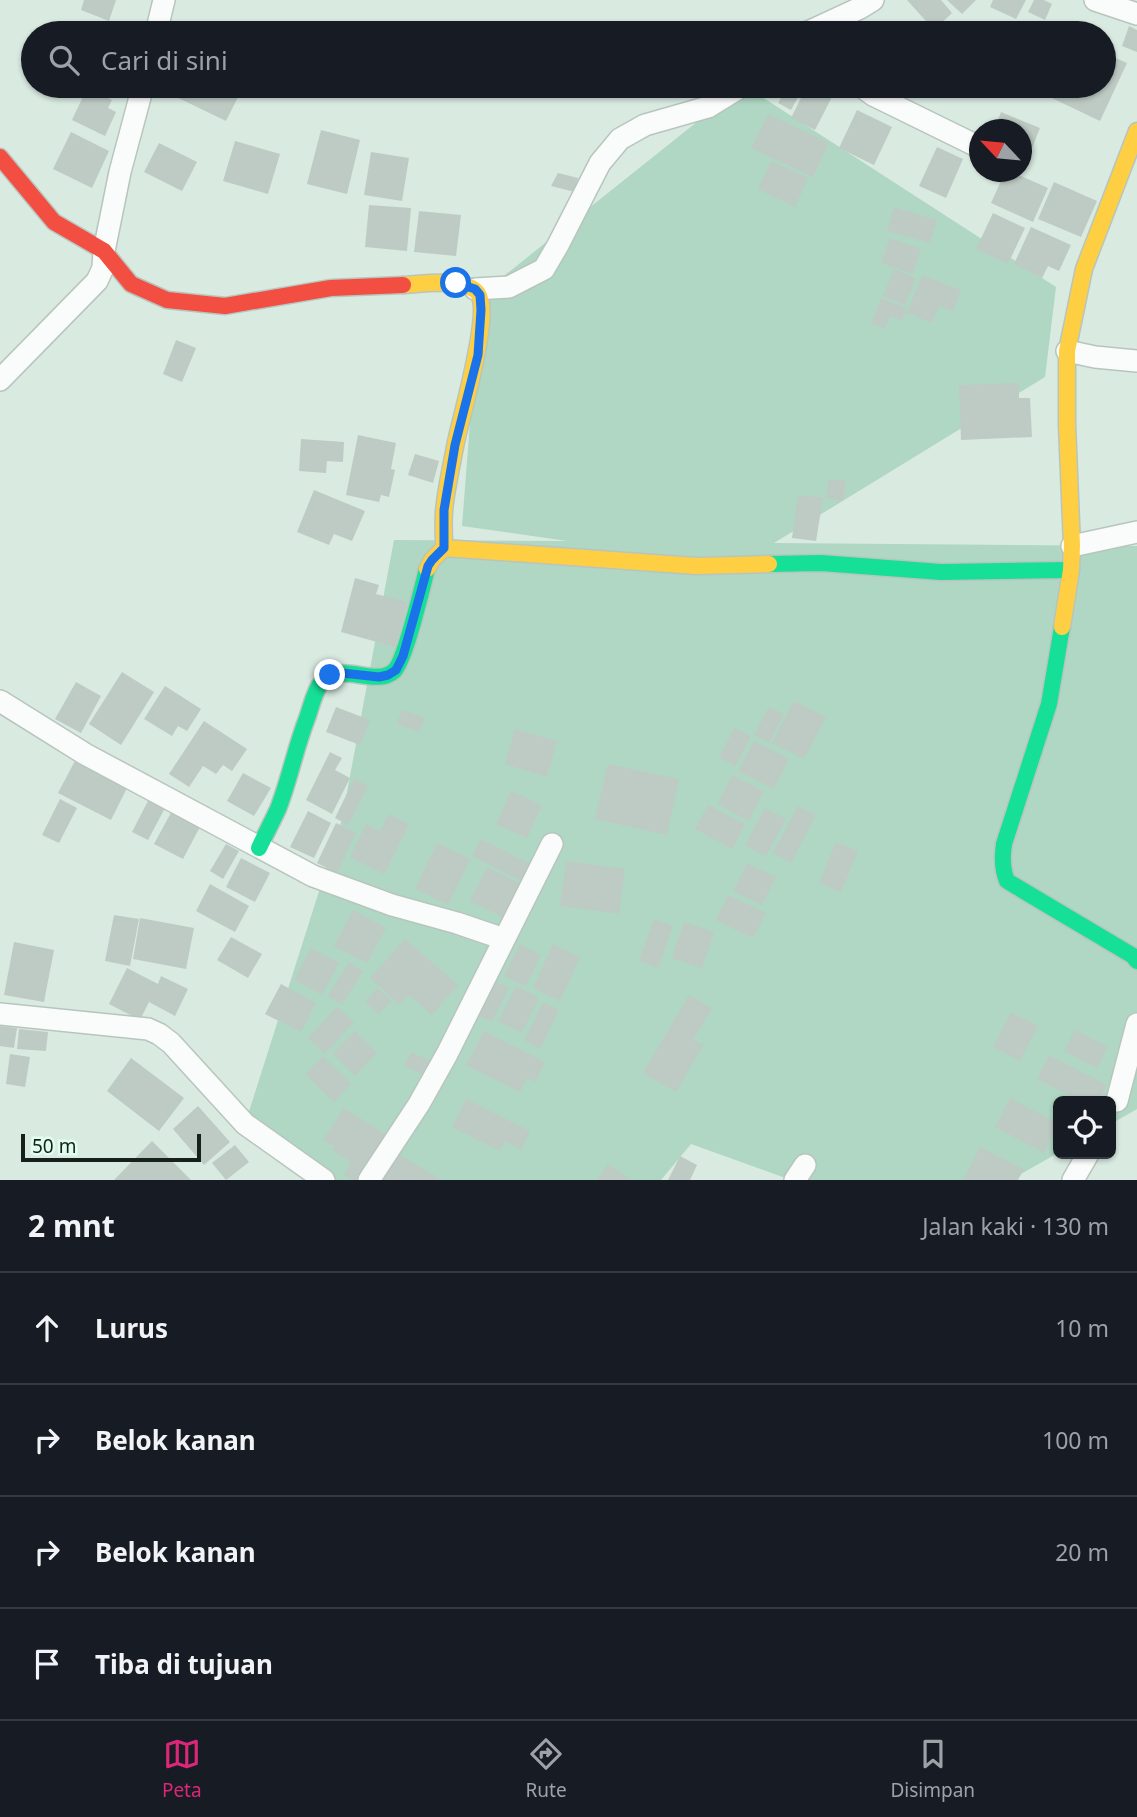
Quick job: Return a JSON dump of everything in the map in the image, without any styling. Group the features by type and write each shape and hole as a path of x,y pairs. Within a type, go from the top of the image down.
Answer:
{"street":[{"path":"159,21 164,0"},
{"path":"833,21 873,0"},
{"path":"1095,0 1137,14"},
{"path":"0,380 97,281 103,268 120,172 140,98"},
{"path":"0,157 54,222 104,251 131,284 167,300 225,306 331,288 456,283 475,289 509,287 544,269 600,163 620,139 645,125 708,107 723,98"},
{"path":"879,98 969,143"},
{"path":"1137,131 1084,269 1067,351 1072,546 1070,570 1049,704 1004,844 1002,869 1007,881 1133,956 1137,961"},
{"path":"259,848 278,808 319,686 330,675 342,673 379,677 388,675 396,670 403,656 428,566 444,548 444,510 455,445 478,355 481,310 480,295 475,289"},
{"path":"1067,351 1137,361"},
{"path":"1072,546 1137,532"},
{"path":"444,548 696,566 821,563 941,572 1070,570"},
{"path":"0,701 85,754 313,876 392,905 505,939"},
{"path":"369,1180 419,1104 447,1054 552,844"},
{"path":"0,1013 148,1029 159,1034 171,1043 245,1124 324,1180"},
{"path":"1122,1106 1137,1024"},
{"path":"1073,1180 1085,1159"}],"green space":[{"path":"727,98 764,98 1056,287 1045,377 774,543 1137,546 1137,1109 1116,1121 1116,1096 1053,1096 1053,1156 1010,1180 791,1180 691,1144 661,1180 319,1180 245,1124 342,819 394,540 567,541 462,526 480,295"}],"building":[{"path":"84,0 116,0 109,21 81,10"},
{"path":"907,0 941,0 952,13 944,21 926,21"},
{"path":"947,0 976,0 962,14"},
{"path":"993,0 1026,0 1016,19 990,7"},
{"path":"1034,0 1044,0 1052,4 1045,20 1028,12"},
{"path":"1129,26 1137,30 1137,52 1122,46"},
{"path":"1116,58 1127,63 1116,87"},
{"path":"82,98 108,98 112,100 108,108 116,112 105,136 72,120"},
{"path":"178,98 238,98 226,121"},
{"path":"781,98 798,98 791,110 778,103"},
{"path":"801,98 831,98 815,130 791,118"},
{"path":"1052,98 1111,98 1100,121"},
{"path":"857,110 892,127 874,165 839,148"},
{"path":"1001,112 1018,119 998,119"},
{"path":"768,114 829,143 813,177 751,148"},
{"path":"1032,125 1040,128 1032,148"},
{"path":"321,130 360,140 347,194 307,184"},
{"path":"71,132 109,151 92,188 53,169"},
{"path":"235,141 280,154 268,194 223,181"},
{"path":"159,143 197,162 182,191 144,172"},
{"path":"937,147 963,159 946,198 919,186"},
{"path":"371,152 409,158 402,201 364,195"},
{"path":"771,161 808,178 795,207 758,189"},
{"path":"558,173 578,178 575,192 551,186"},
{"path":"1032,181 1048,188 1033,222 991,203 1000,182"},
{"path":"1054,182 1097,201 1081,237 1038,219"},
{"path":"369,205 411,208 407,251 365,247"},
{"path":"894,207 937,220 930,243 887,231"},
{"path":"419,211 461,215 456,256 414,252"},
{"path":"993,213 1025,228 1008,264 976,249"},
{"path":"1031,227 1071,245 1059,271 1048,266 1042,278 1014,264"},
{"path":"890,238 921,249 913,274 881,263"},
{"path":"894,269 916,278 905,305 883,296"},
{"path":"922,275 961,290 953,311 939,306 932,323 907,313"},
{"path":"881,298 907,308 902,321 890,316 885,329 871,323"},
{"path":"176,340 196,348 182,382 163,374"},
{"path":"1019,383 1019,398 1030,398 1032,437 961,440 959,385"},
{"path":"358,435 396,443 391,469 395,470 389,497 381,495 379,502 346,495"},
{"path":"301,439 344,442 343,462 327,461 326,473 299,471"},
{"path":"415,454 439,461 433,483 408,475"},
{"path":"829,479 846,481 843,501 826,498"},
{"path":"314,490 365,511 352,541 334,534 329,545 297,532"},
{"path":"798,495 823,498 816,541 792,538"},
{"path":"355,578 379,585 376,594 407,602 395,647 341,632"},
{"path":"122,672 154,692 121,745 89,724"},
{"path":"76,682 101,696 81,733 55,719"},
{"path":"165,686 201,709 187,731 178,726 172,736 144,719"},
{"path":"794,701 826,717 804,759 772,743"},
{"path":"336,707 370,720 360,745 326,732"},
{"path":"769,707 784,714 769,743 754,735"},
{"path":"402,710 425,718 419,732 397,724"},
{"path":"204,721 247,749 232,771 223,765 216,774 203,766 189,787 169,774"},
{"path":"734,728 751,736 736,766 719,758"},
{"path":"515,729 557,741 547,777 505,764"},
{"path":"754,741 789,759 774,789 738,771"},
{"path":"330,752 342,758 335,770 350,778 332,814 306,800"},
{"path":"76,759 128,786 111,820 58,793"},
{"path":"608,764 679,779 667,835 595,819"},
{"path":"243,773 271,788 254,816 227,801"},
{"path":"732,775 764,791 749,821 718,804"},
{"path":"354,779 368,786 348,825 335,818"},
{"path":"511,791 542,805 527,838 496,824"},
{"path":"60,799 77,808 59,843 42,835"},
{"path":"149,799 165,808 148,840 132,832"},
{"path":"708,805 745,824 732,849 695,829"},
{"path":"798,806 816,815 791,863 773,853"},
{"path":"765,808 786,819 766,856 745,845"},
{"path":"173,809 201,825 183,859 154,844"},
{"path":"308,811 331,823 314,858 290,847"},
{"path":"389,814 409,825 384,874 350,857 366,824 380,831"},
{"path":"336,823 356,833 337,873 317,863"},
{"path":"481,839 534,866 526,883 472,856"},
{"path":"836,842 858,851 841,892 819,883"},
{"path":"437,843 470,859 448,905 415,889"},
{"path":"226,844 239,851 223,879 210,871"},
{"path":"241,858 270,873 255,902 226,887"},
{"path":"566,861 625,869 619,914 560,906"},
{"path":"747,863 776,877 762,905 733,891"},
{"path":"487,867 525,886 509,920 470,901"},
{"path":"210,884 249,906 235,932 196,911"},
{"path":"728,895 766,913 753,938 716,920"},
{"path":"353,910 386,928 367,963 334,946"},
{"path":"114,915 139,919 130,966 105,961"},
{"path":"140,918 194,928 186,969 133,959"},
{"path":"654,919 673,926 658,968 639,961"},
{"path":"684,922 714,932 702,968 672,958"},
{"path":"231,937 262,954 248,978 217,960"},
{"path":"405,939 458,985 432,1015 409,995 400,1005 370,978"},
{"path":"14,942 54,950 44,1002 4,995"},
{"path":"520,944 541,955 526,986 504,976"},
{"path":"553,944 580,957 560,1001 533,988"},
{"path":"311,948 339,963 322,995 294,980"},
{"path":"349,962 363,971 342,1005 328,996"},
{"path":"127,968 158,984 161,976 188,989 175,1016 149,1002 140,1020 109,1004"},
{"path":"488,978 509,988 492,1022 471,1012"},
{"path":"281,984 316,1003 301,1032 265,1014"},
{"path":"516,986 539,998 522,1033 498,1021"},
{"path":"377,988 392,1001 379,1014 365,1002"},
{"path":"689,995 712,1008 693,1040 703,1045 676,1092 643,1073"},
{"path":"543,1002 559,1010 540,1049 524,1041"},
{"path":"337,1007 354,1022 325,1054 308,1038"},
{"path":"1011,1012 1038,1026 1020,1061 993,1047"},
{"path":"0,1026 17,1028 14,1048 0,1046"},
{"path":"19,1029 48,1032 46,1051 17,1049"},
{"path":"1075,1030 1108,1047 1097,1068 1064,1051"},
{"path":"355,1031 377,1053 355,1076 333,1054"},
{"path":"484,1031 545,1062 535,1082 527,1078 520,1092 466,1065"},
{"path":"411,1052 431,1061 424,1075 404,1066"},
{"path":"10,1054 30,1057 25,1087 6,1084"},
{"path":"1049,1055 1107,1085 1102,1096 1070,1096 1037,1079"},
{"path":"323,1056 351,1084 334,1102 305,1074"},
{"path":"131,1058 184,1098 159,1131 107,1091"},
{"path":"1010,1098 1053,1120 1053,1134 1044,1153 995,1127"},
{"path":"466,1099 530,1131 521,1150 504,1141 500,1151 452,1127"},
{"path":"198,1106 230,1142 204,1165 173,1129"},
{"path":"344,1108 385,1134 356,1180 344,1175 351,1162 332,1150 335,1147 323,1140"},
{"path":"152,1141 191,1180 114,1180"},
{"path":"235,1145 249,1162 226,1180 212,1163"},
{"path":"980,1147 1024,1169 1018,1180 963,1180"},
{"path":"397,1153 442,1180 381,1180"},
{"path":"680,1156 697,1165 690,1180 668,1180"},
{"path":"608,1164 631,1180 597,1180"}],"traffic: fast":[{"path":"769,564 821,563 941,572 1071,570"},
{"path":"259,848 278,809 319,686 336,674 377,677 394,671 408,639 427,569"},
{"path":"1062,627 1049,704 1004,844 1004,872 1007,881 1133,956 1137,961"}],"traffic: slow":[{"path":"1062,627 1072,546 1067,351 1084,269 1137,131"},
{"path":"403,285 461,284 476,291 481,301 479,341 446,495 444,548"},
{"path":"427,569 444,548 696,566 769,564"}],"traffic: jam":[{"path":"0,157 54,222 104,251 131,284 167,300 225,306 331,288 403,285"}],"route":[{"path":"330,675 342,673 379,677 396,670 403,656 428,566 444,548 444,510 455,445 478,355 481,310 480,295 475,289 456,283"}]}
